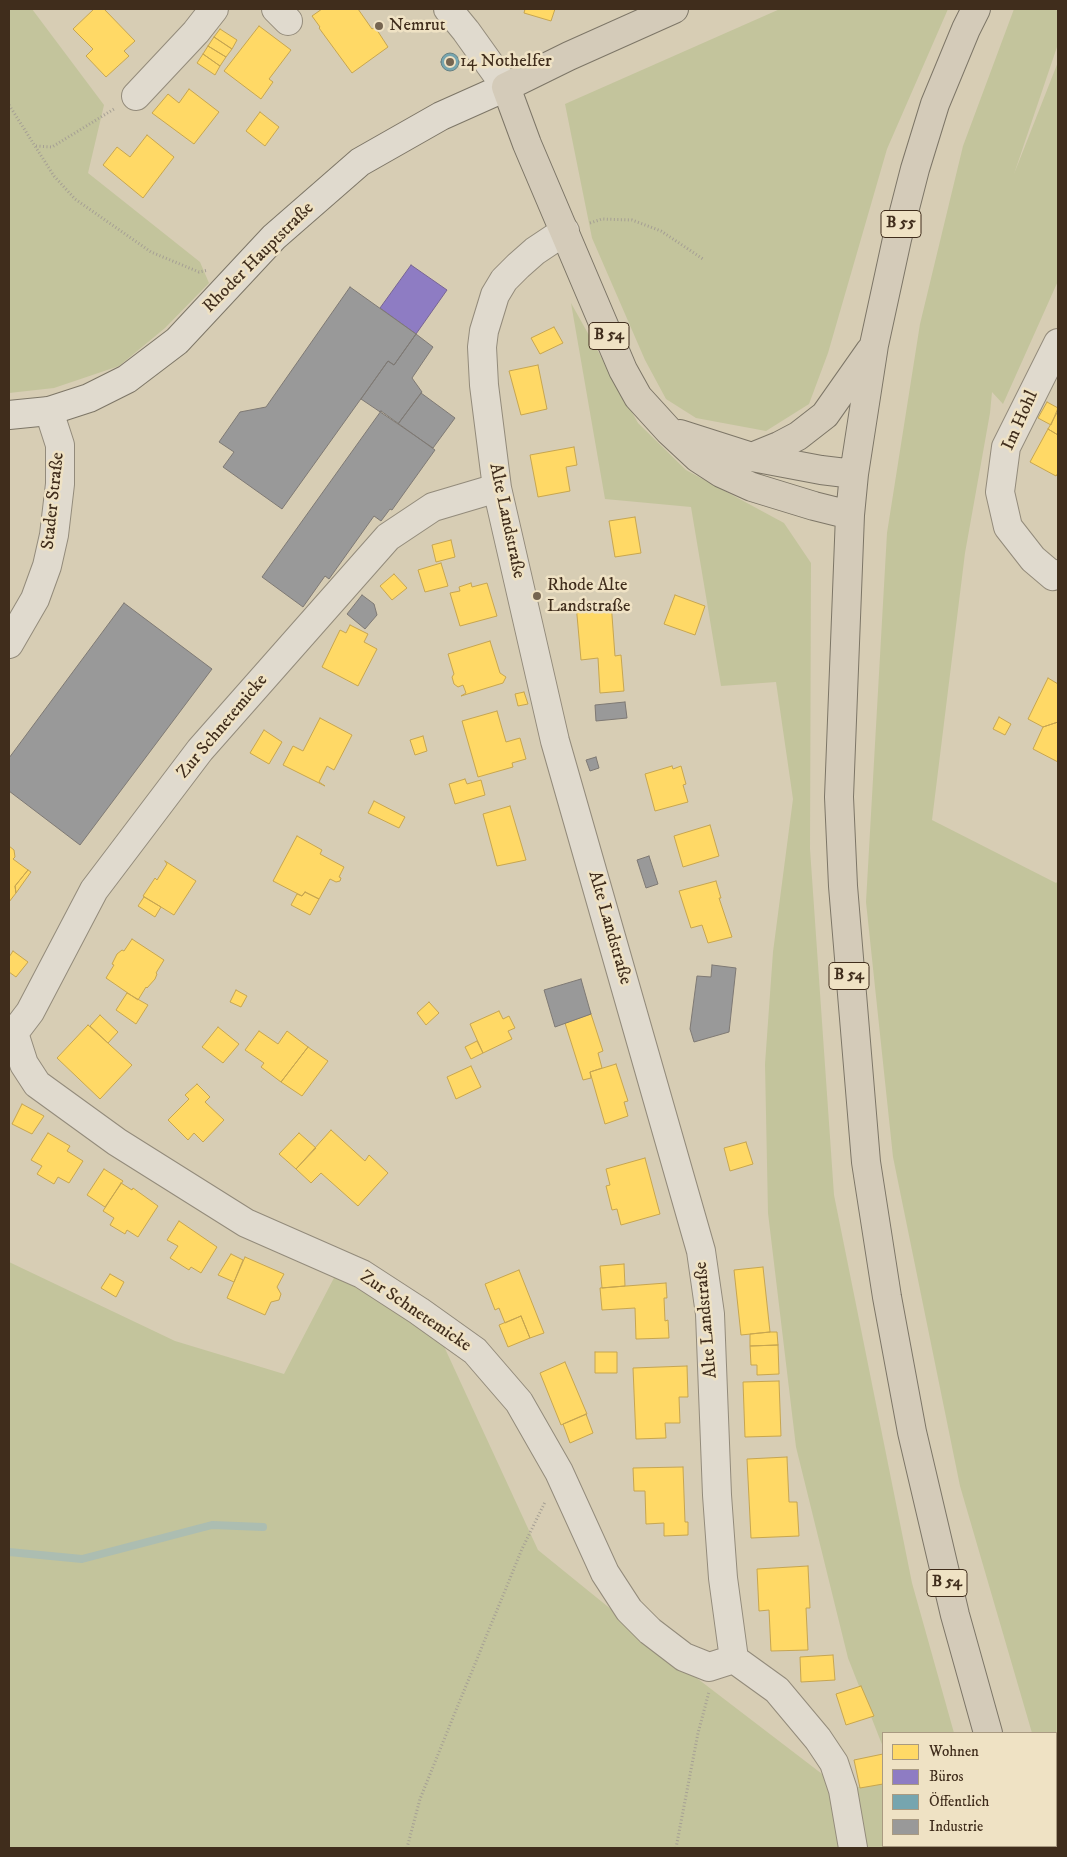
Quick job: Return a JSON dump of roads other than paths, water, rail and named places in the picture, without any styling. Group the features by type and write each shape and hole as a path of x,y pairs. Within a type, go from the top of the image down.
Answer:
{"main road":[{"path":"506,87 569,56 674,9"},
{"name":"B 55","path":"854,474 874,345 897,239 915,169 935,104 976,9"},
{"name":"B 54","path":"506,87 527,144 623,370 638,396 669,431 698,458 721,473 752,487 850,515"},
{"path":"752,456 779,446 798,436 826,415 874,345"},
{"path":"669,431 752,456 822,470 854,474"},
{"name":"B 54","path":"854,474 850,515 839,797 842,886 866,1162 887,1297 912,1432 955,1615 988,1732"}],"street":[{"path":"136,96 196,32 214,9"},
{"path":"448,9 506,87"},
{"name":"Rhoder Hauptstraße","path":"9,415 49,411 89,398 127,378 177,341 274,237 360,162 441,116 506,87"},
{"name":"Alte Landstraße","path":"565,231 535,251 518,266 504,280 495,295 484,331 482,347 484,385 497,488 555,741 701,1250 710,1314 717,1495 723,1578 734,1659"},
{"name":"Im Hohl","path":"1056,581 1033,559 1008,527 1000,492 1006,447 1058,343"},
{"name":"Stader Straße","path":"9,644 35,600 47,566 54,535 60,484 60,445 49,411"},
{"name":"Zur Schnetemicke","path":"497,488 433,507 388,537 200,750 94,890 30,1012 11,1034 24,1064 38,1084 117,1142 246,1223 362,1274 419,1311 475,1352 519,1402 559,1472 605,1573 629,1610 650,1632 684,1657 709,1667 734,1659"},
{"path":"734,1659 777,1690 818,1739 834,1763 844,1790 852,1848"}],"waterway":[{"path":"9,1552 82,1559 212,1525 263,1527"}],"place":[{"name":"Nemrut","path":"379,26"},
{"name":"14 Nothelfer","path":"450,62"},
{"name":"Rhode Alte Landstraße","path":"537,596"}]}
